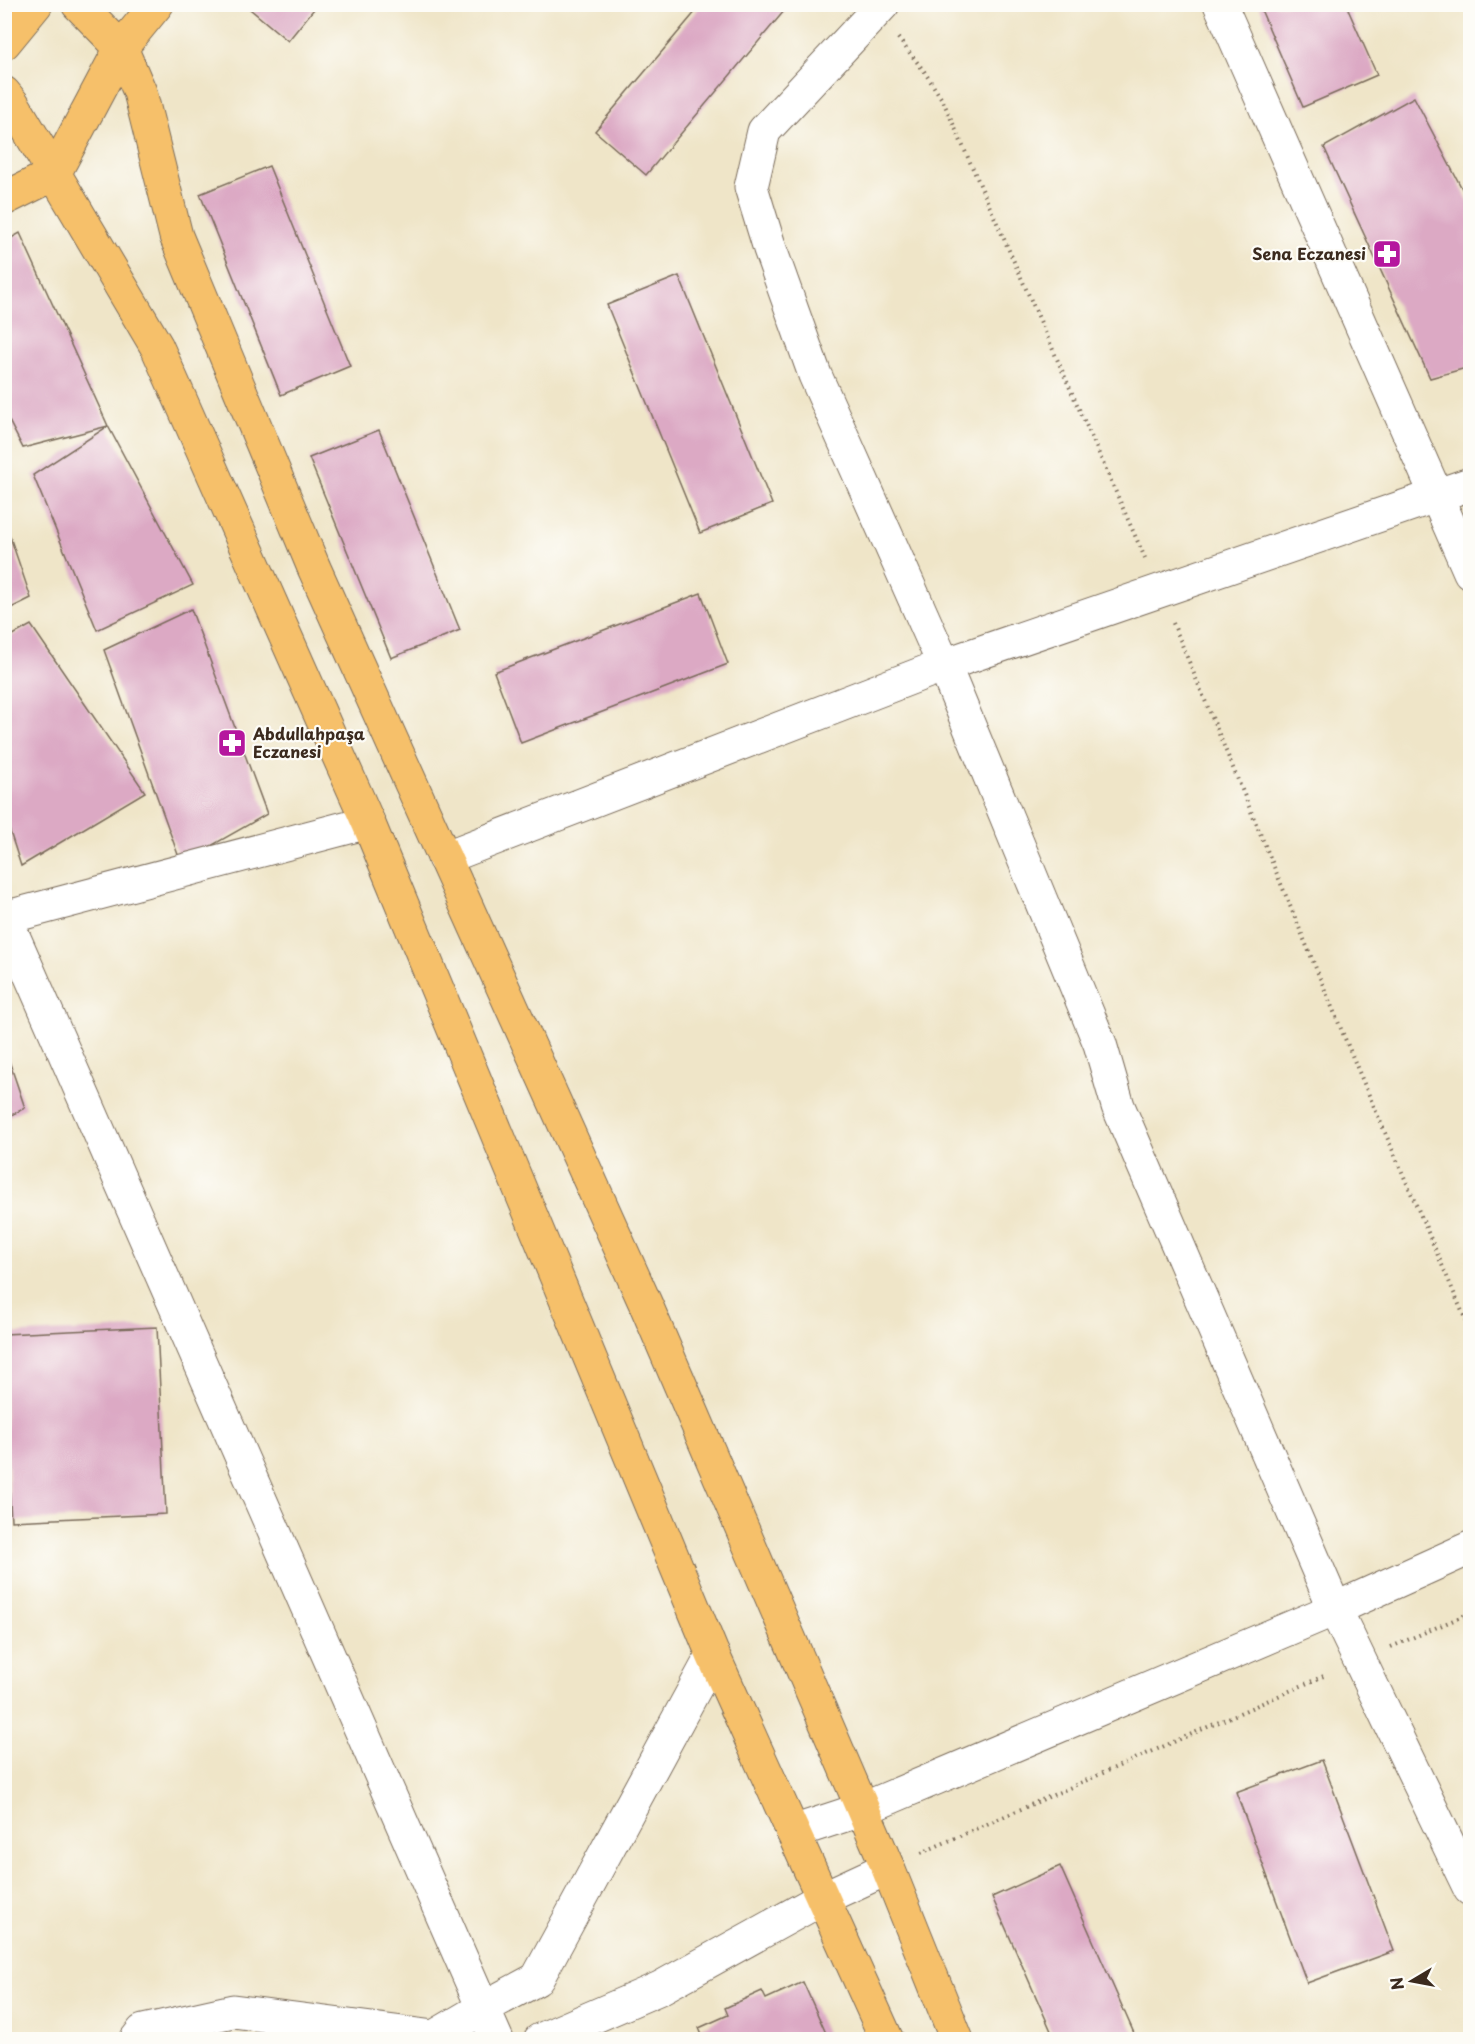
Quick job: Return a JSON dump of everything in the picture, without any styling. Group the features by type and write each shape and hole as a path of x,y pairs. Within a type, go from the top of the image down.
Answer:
{"main road":[{"path":"4,43 36,4"},
{"path":"78,4 121,48 140,92 176,236 314,568 646,1305 888,1868 957,2040"},
{"path":"4,199 54,174 121,48 157,4"},
{"path":"4,93 157,347 368,822 712,1655 887,2040"}],"street":[{"path":"1220,4 1470,572"},
{"path":"880,8 764,131 751,187 770,249 815,375 944,665 1100,1044 1118,1106 1335,1609 1470,1889"},
{"path":"444,858 944,665 1470,484"},
{"path":"368,822 5,917 497,2040"},
{"path":"793,1832 862,1809 1335,1609 1470,1548"},
{"path":"142,2037 234,2011 434,2037 537,1979 712,1655"},
{"path":"540,2040 660,1988 823,1898 888,1868"}],"path":[{"path":"880,8 943,101 1160,592 1356,1065 1470,1330"},
{"path":"888,1868 1470,1613"}],"building":[{"path":"244,4 318,4 288,41"},
{"path":"702,4 790,4 646,175 595,131"},
{"path":"1259,5 1346,5 1377,75 1303,107"},
{"path":"1414,97 1470,204 1470,367 1430,378 1324,147"},
{"path":"269,166 350,366 281,395 200,194"},
{"path":"20,233 108,426 23,448 4,411 4,242"},
{"path":"679,276 772,504 700,533 607,305"},
{"path":"108,426 193,585 97,630 33,475"},
{"path":"379,430 460,630 391,658 309,458"},
{"path":"5,522 31,598 5,611"},
{"path":"701,593 728,664 521,743 494,672"},
{"path":"191,609 267,814 181,863 104,650"},
{"path":"31,625 145,792 21,866 4,813 4,640"},
{"path":"4,1046 25,1108 4,1119"},
{"path":"157,1327 166,1514 11,1521 4,1388 4,1334"},
{"path":"1322,1760 1394,1951 1307,1983 1236,1792"},
{"path":"1060,1866 1137,2040 1055,2040 992,1897"},
{"path":"803,1982 829,2040 704,2040 699,2028 728,2015 725,2008 762,1991 766,1999"}],"place":[{"name":"Sena Eczanesi","path":"1387,254"},
{"name":"Abdullahpaşa Eczanesi","path":"232,743"}]}
